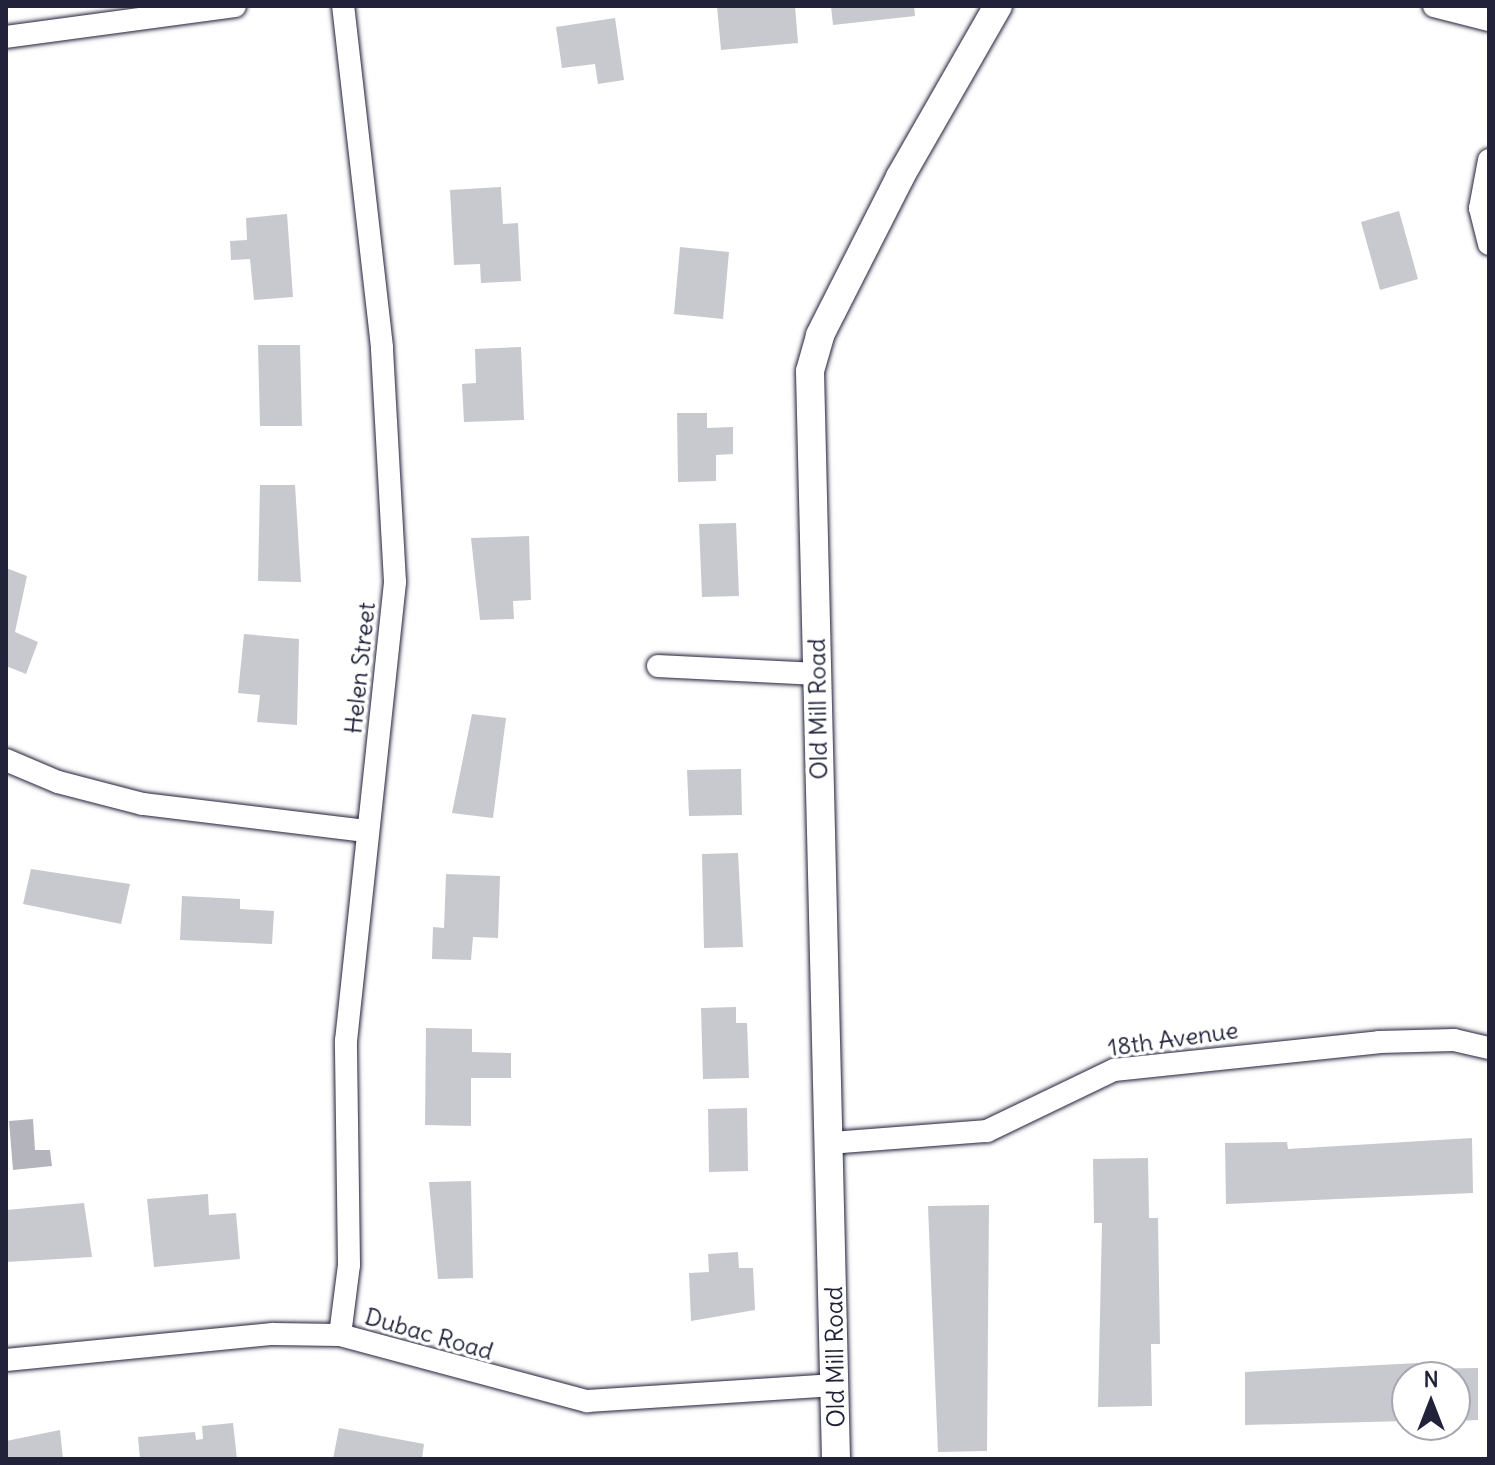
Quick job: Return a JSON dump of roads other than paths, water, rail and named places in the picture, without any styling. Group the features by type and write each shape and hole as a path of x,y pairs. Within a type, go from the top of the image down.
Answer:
{"street":[{"path":"6,37 235,6"},
{"name":"Helen Street","path":"340,1335 349,1265 346,1041 367,831 391,654 394,511 343,6"},
{"name":"Old Mill Road","path":"836,1459 817,674 815,350 900,177 998,6"},
{"path":"1434,6 1489,20"},
{"path":"1489,160 1480,208 1489,244"},
{"path":"658,666 817,674"},
{"path":"6,760 143,804 367,831"},
{"name":"18th Avenue","path":"830,1143 987,1131 1114,1070 1379,1042 1454,1040 1489,1048"},
{"name":"Dubac Road","path":"6,1360 273,1334 340,1335 587,1401 835,1385"}]}
